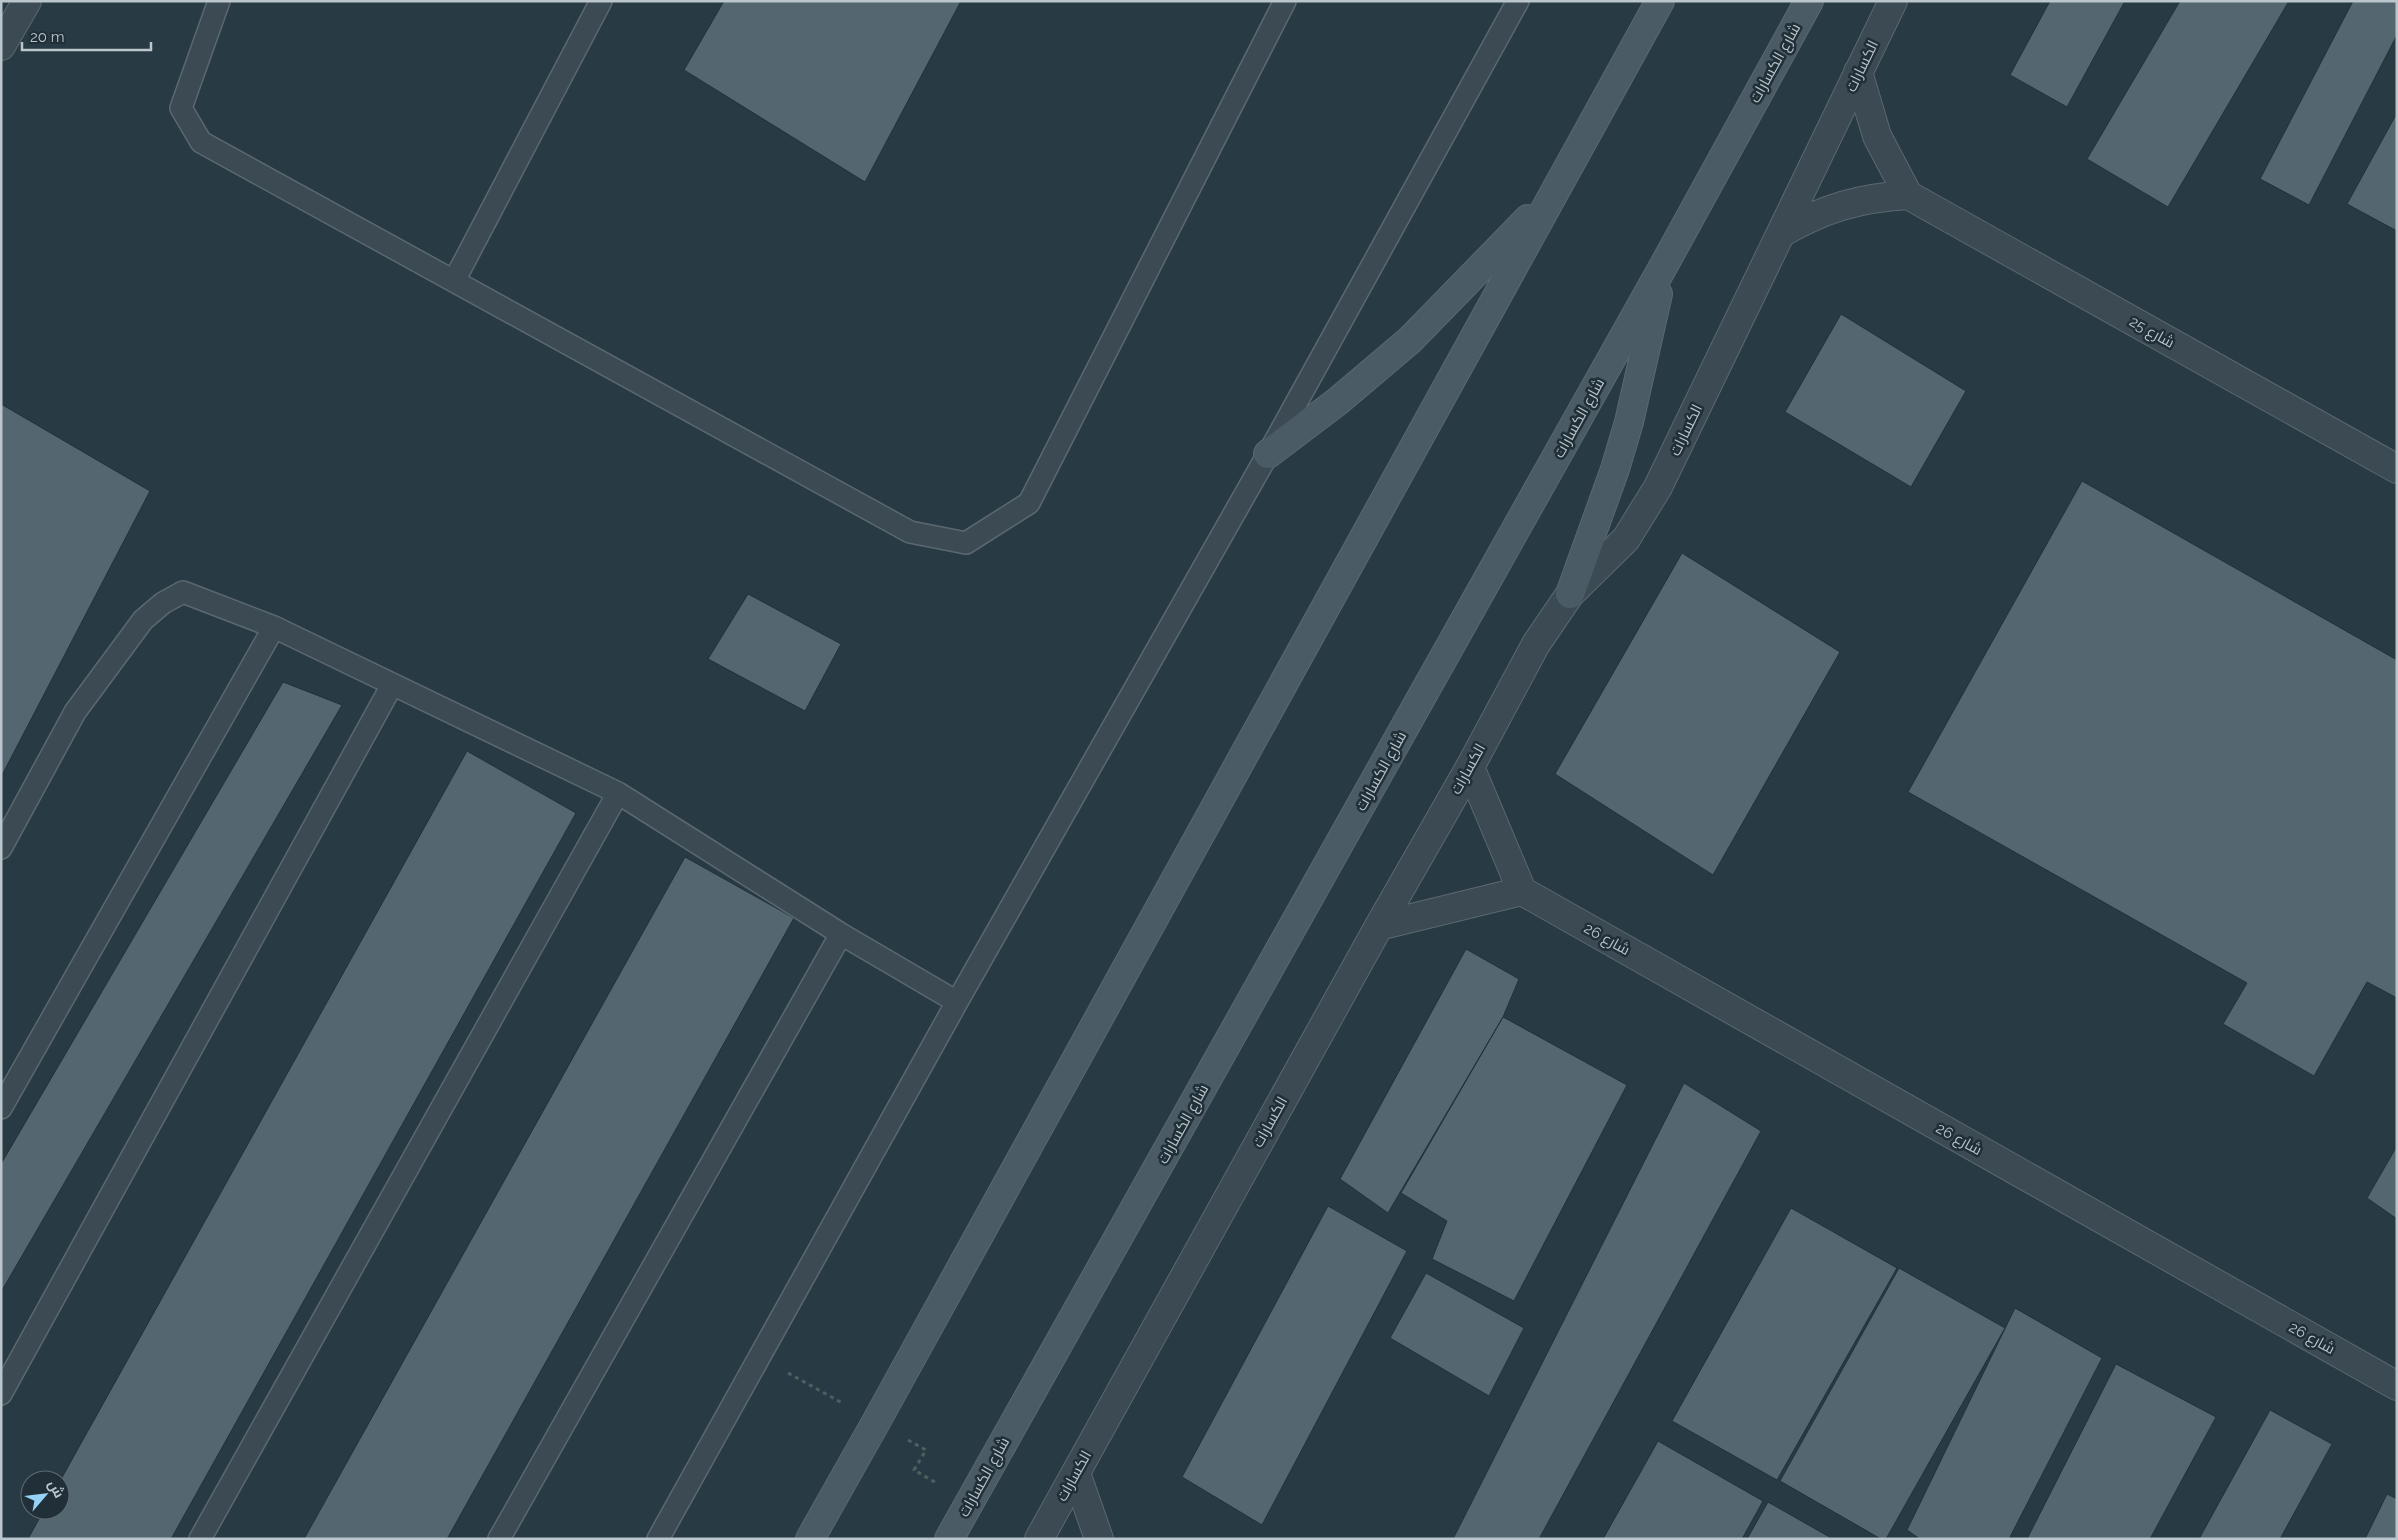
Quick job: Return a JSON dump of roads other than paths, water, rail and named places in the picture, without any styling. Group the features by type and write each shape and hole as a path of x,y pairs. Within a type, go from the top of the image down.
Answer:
{"street":[{"path":"1,46 27,1"},
{"path":"810,1539 881,1414 1660,1"},
{"name":"شارع الكسارات","path":"949,1539 1664,265 1810,1"},
{"name":"الكسارات","path":"1039,1539 1379,926 1470,766 1536,644 1570,594 1626,538 1658,487 1783,232 1893,1"},
{"path":"1783,232 1811,216 1842,204 1875,197 1908,195 1877,136 1858,72"},
{"path":"1268,454 1338,401 1410,340 1557,188"},
{"name":"شارع 25","path":"1908,195 2397,469"},
{"path":"1570,594 1630,422 1664,265"},
{"path":"1379,926 1522,891 1470,766"},
{"name":"شارع 26","path":"1522,891 2397,1386"},
{"path":"1076,1473 1100,1539"}],"lane":[{"path":"219,1 181,108 201,142 910,532 966,543 1029,504 1285,1"},
{"path":"454,281 601,1"},
{"path":"658,1539 957,1002 1268,454 1518,1"},
{"path":"1,848 75,712 143,620 163,603 184,592 274,626 392,685 618,793 841,934 957,1002"},
{"path":"1,1108 274,626"},
{"path":"1,1394 392,685"},
{"path":"200,1539 618,793"},
{"path":"499,1539 841,934"}]}
